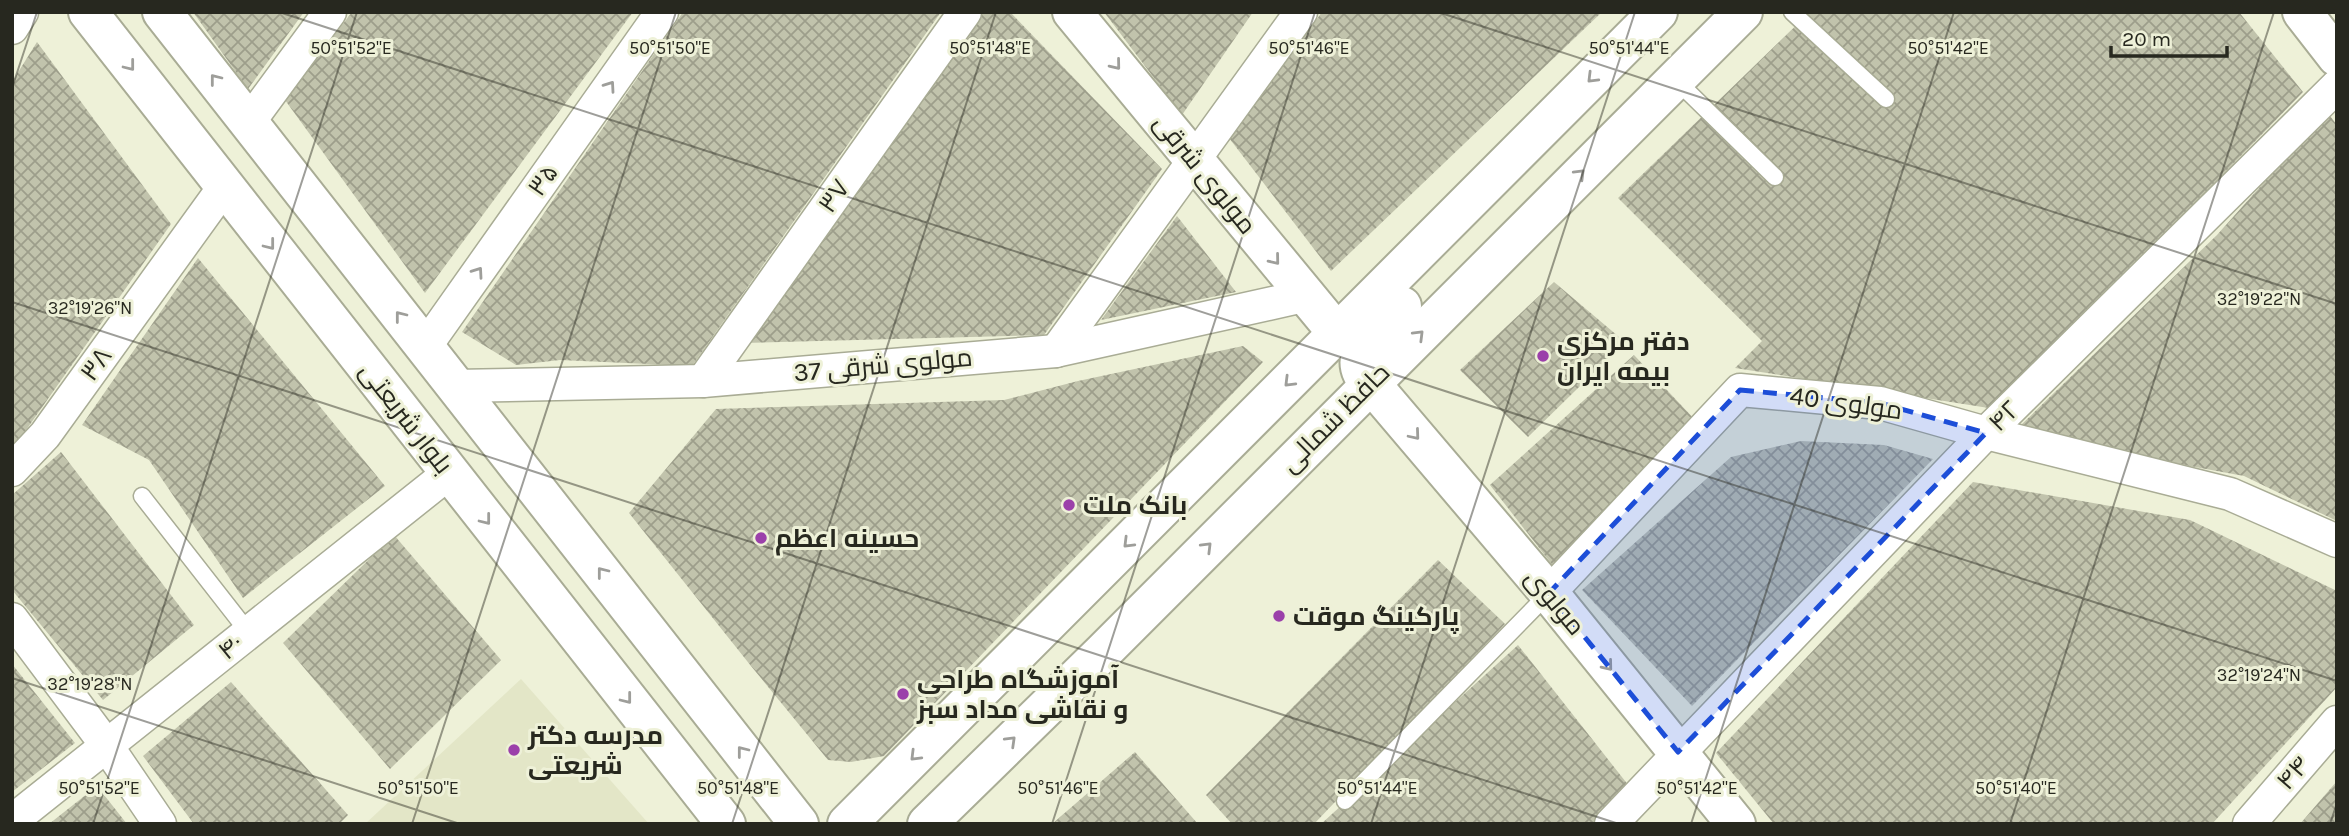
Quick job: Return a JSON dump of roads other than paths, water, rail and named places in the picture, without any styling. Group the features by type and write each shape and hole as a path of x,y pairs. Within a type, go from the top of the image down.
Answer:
{"main road":[{"name":"بلوار شریعتی","path":"88,12 718,819"},
{"path":"162,12 799,824"},
{"name":"مولوی شرقی","path":"1072,12 1338,334"},
{"path":"847,824 1658,12"},
{"name":"حافظ شمالی","path":"939,817 1742,12"},
{"path":"2302,12 2337,57"},
{"path":"1371,383 1359,367 1360,355 1366,344 1424,282 1421,250"},
{"name":"مولوی","path":"1371,383 1549,593 1736,824"},
{"path":"1062,609 1103,652"}],"street":[{"path":"12,27 22,12"},
{"path":"249,122 330,12"},
{"name":"۳۵","path":"425,347 662,12"},
{"name":"۳۷","path":"702,381 965,12"},
{"path":"1056,351 1301,12"},
{"name":"۴۲","path":"1611,824 1986,433 2337,86"},
{"name":"۳۸","path":"12,470 45,435 224,187"},
{"name":"مولوی شرقی 37","path":"455,386 702,381 1056,351 1304,296"},
{"name":"مولوی 40","path":"1549,593 1740,390 1880,403 1986,433 2230,494 2337,541"},
{"name":"۴۰","path":"12,821 449,473"},
{"path":"12,619 107,746 160,824"},
{"name":"۴۴","path":"2249,824 2337,722"}],"lane":[{"path":"1792,12 1886,99"},
{"path":"1675,79 1774,177"},
{"path":"142,496 249,633"},
{"path":"1345,801 1549,593"}],"place":[{"name":"دفتر مرکزی بیمه ایران","path":"1543,356"},
{"name":"بانک ملت","path":"1069,505"},
{"name":"حسینه اعظم","path":"761,538"},
{"name":"پارکینگ موقت","path":"1279,616"},
{"name":"آموزشگاه طراحی و نقاشی مداد سبز","path":"903,694"},
{"name":"مدرسه دکتر شریعتی","path":"514,750"}]}
